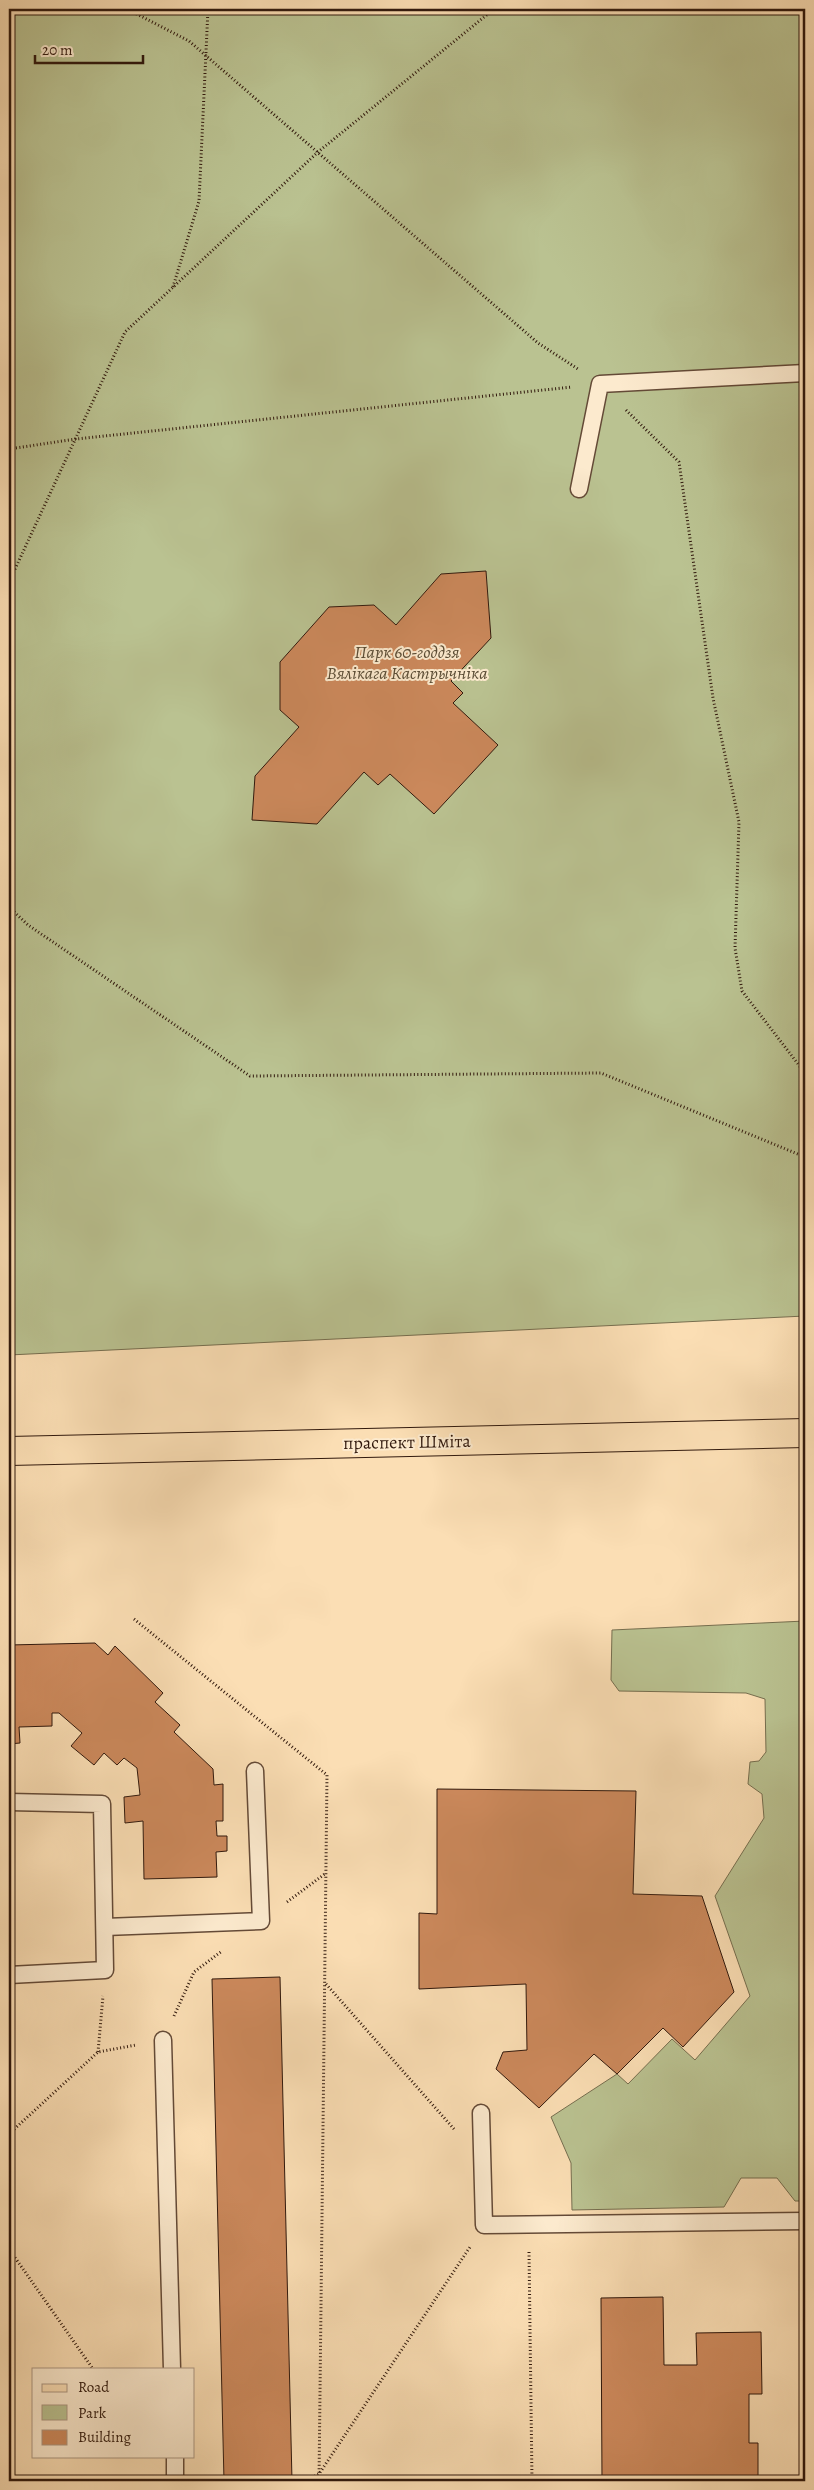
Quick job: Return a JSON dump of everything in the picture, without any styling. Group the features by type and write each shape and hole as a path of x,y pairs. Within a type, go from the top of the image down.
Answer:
{"main road":[{"name":"праспект Шміта","path":"9,1451 805,1433"}],"lane":[{"path":"579,489 600,384 805,372"},
{"path":"105,1927 261,1921 255,1771"},
{"path":"9,1975 105,1970 102,1804 11,1802"},
{"path":"163,2040 172,2368"},
{"path":"481,2113 484,2225 529,2226 805,2221"},
{"path":"175,2458 175,2481"}],"path":[{"path":"127,9 189,41 205,54 538,343 600,384 679,462 713,698 739,822 736,948 742,991 805,1073"},
{"path":"173,288 199,201 208,9"},
{"path":"9,582 125,332 318,152 494,9"},
{"path":"9,449 76,439 600,384"},
{"path":"9,907 28,925 250,1076 601,1073 805,1157"},
{"path":"134,1619 328,1776 319,2481"},
{"path":"9,1636 10,1645"},
{"path":"11,1802 12,1743"},
{"path":"9,2134 98,2052 163,2040 194,1972 326,1872"},
{"path":"98,2052 105,1970"},
{"path":"325,1984 483,2161"},
{"path":"305,2481 319,2474 484,2225"},
{"path":"529,2226 532,2481"},
{"path":"9,2249 92,2368"}],"green space":[{"name":"Парк 60-годдзя Вялікага Кастрычніка","path":"9,9 805,9 805,1316 9,1355"},
{"path":"805,1621 805,2201 795,2201 777,2178 741,2178 724,2207 572,2210 571,2163 551,2117 617,2074 628,2084 672,2039 695,2060 750,1996 715,1896 764,1818 762,1794 748,1784 750,1762 759,1761 766,1752 765,1699 746,1693 619,1691 611,1680 612,1630"}],"building":[{"path":"486,571 491,638 451,681 463,693 453,703 498,745 434,814 390,774 378,785 364,772 317,824 252,820 255,776 299,727 280,710 280,662 329,607 374,605 396,625 441,574"},
{"path":"95,1643 108,1655 115,1646 163,1693 155,1702 180,1725 174,1732 213,1769 214,1785 223,1784 223,1821 216,1821 217,1836 227,1836 227,1851 216,1852 217,1877 144,1879 143,1821 125,1823 124,1797 140,1795 137,1768 124,1758 117,1765 104,1753 94,1765 71,1746 82,1733 59,1713 52,1713 52,1726 19,1727 20,1743 9,1744 9,1645"},
{"path":"437,1789 636,1791 633,1894 702,1896 734,1992 683,2047 663,2028 617,2074 594,2054 539,2108 496,2069 503,2052 527,2050 526,1984 419,1989 419,1913 437,1914"},
{"path":"280,1977 292,2481 224,2481 212,1979"},
{"path":"663,2297 664,2365 697,2365 696,2333 761,2332 762,2394 749,2394 749,2443 758,2443 758,2481 602,2481 601,2298"}]}
